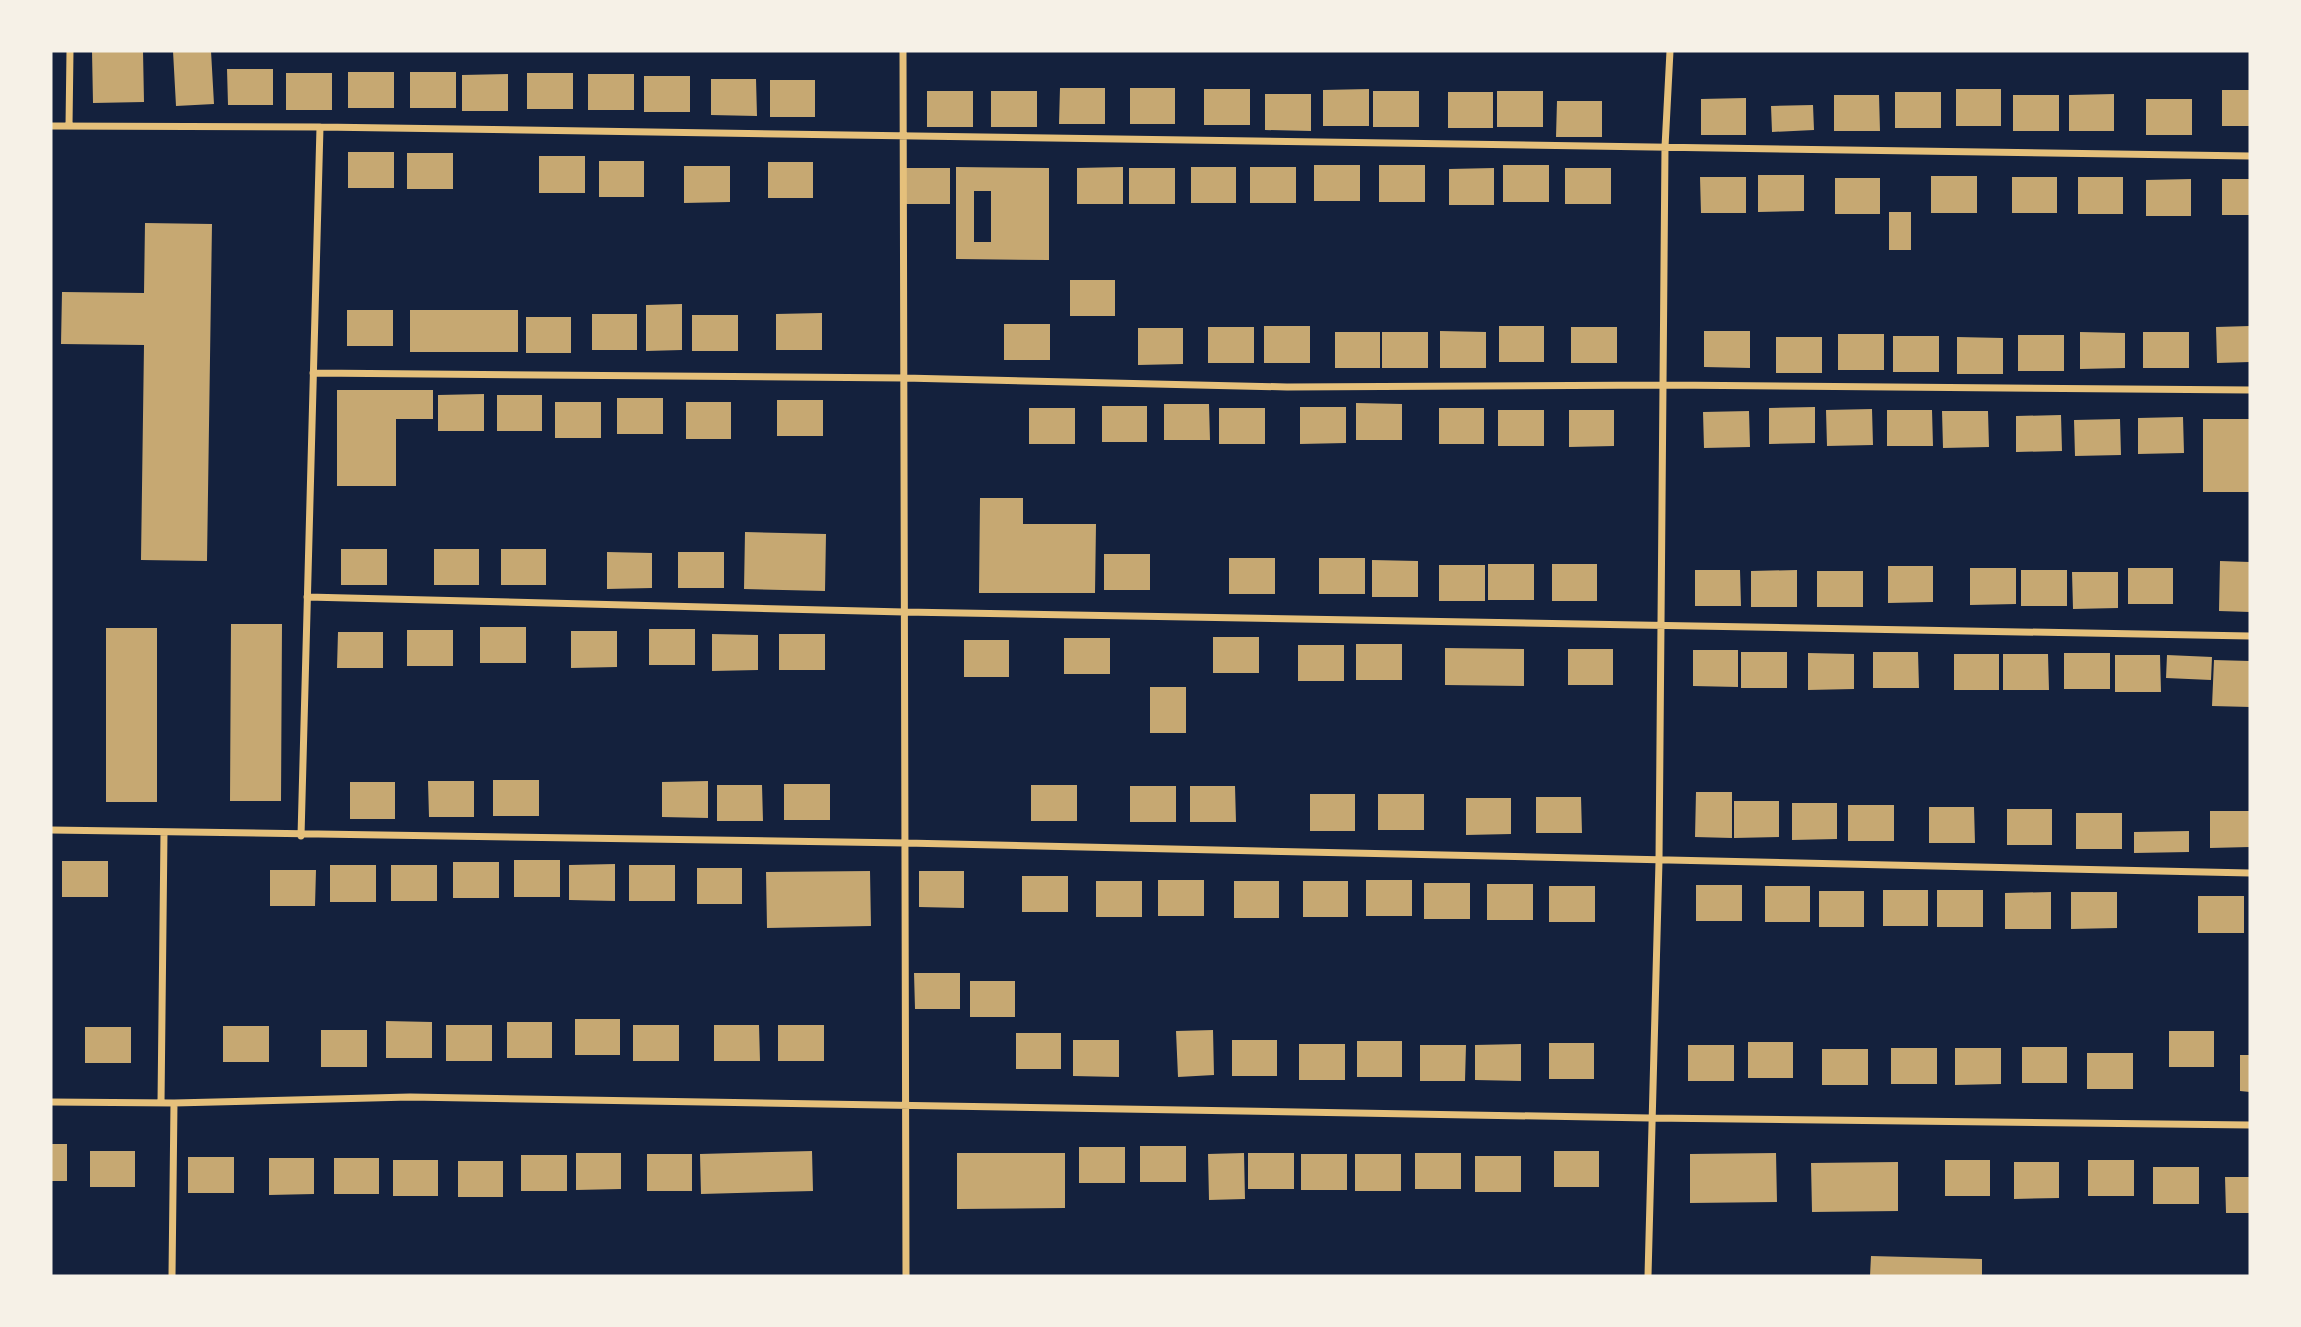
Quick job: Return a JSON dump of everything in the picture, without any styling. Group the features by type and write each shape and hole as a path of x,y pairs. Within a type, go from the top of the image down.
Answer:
{"street":[{"path":"69,126 71,51"},
{"path":"903,51 906,1276"},
{"path":"1648,1276 1650,1118 1659,861 1665,147 1670,51"},
{"path":"51,126 320,127 2250,156"},
{"path":"301,836 320,127"},
{"path":"313,373 904,378 1287,387 1665,385 2250,390"},
{"path":"307,597 904,612 2250,636"},
{"path":"51,831 905,843 2250,873"},
{"path":"161,1103 164,833"},
{"path":"51,1101 174,1103 410,1097 1650,1118 2250,1125"},
{"path":"172,1276 174,1103"}],"building":[{"path":"92,51 143,51 144,102 93,103"},
{"path":"173,51 211,51 214,104 176,106"},
{"path":"227,69 273,69 273,105 228,105"},
{"path":"348,72 394,72 394,108 348,108"},
{"path":"410,72 456,72 456,108 410,108"},
{"path":"286,73 332,73 332,110 286,110"},
{"path":"527,73 573,73 573,109 527,109"},
{"path":"508,74 508,111 462,111 462,75"},
{"path":"588,74 634,74 634,110 588,110"},
{"path":"644,76 690,76 690,112 644,112"},
{"path":"711,79 756,79 757,116 711,115"},
{"path":"770,80 815,80 815,117 770,117"},
{"path":"1060,88 1105,88 1105,124 1059,124"},
{"path":"1130,88 1175,88 1175,124 1130,124"},
{"path":"1204,89 1250,89 1250,125 1204,125"},
{"path":"1369,89 1369,126 1323,126 1323,90"},
{"path":"1956,89 2001,89 2001,126 1956,126"},
{"path":"2222,90 2250,90 2250,126 2222,126"},
{"path":"927,91 973,91 973,127 927,127"},
{"path":"991,91 1037,91 1037,127 991,127"},
{"path":"1373,91 1419,91 1419,127 1373,127"},
{"path":"1497,91 1543,91 1543,127 1497,127"},
{"path":"1448,92 1493,92 1493,128 1448,128"},
{"path":"1895,92 1941,92 1941,128 1895,128"},
{"path":"1265,94 1311,94 1311,131 1265,130"},
{"path":"2114,94 2114,131 2069,131 2069,95"},
{"path":"1834,95 1879,95 1880,131 1834,131"},
{"path":"2013,95 2059,95 2059,131 2013,131"},
{"path":"1746,98 1746,135 1701,135 1701,99"},
{"path":"2146,99 2192,99 2192,135 2146,135"},
{"path":"1557,101 1602,101 1602,137 1556,137"},
{"path":"1813,105 1814,130 1772,132 1771,106"},
{"path":"348,152 394,152 394,188 348,188"},
{"path":"407,153 453,153 453,189 407,189"},
{"path":"539,156 585,156 585,193 539,193"},
{"path":"599,161 644,161 644,197 599,197"},
{"path":"768,162 813,162 813,198 768,198"},
{"path":"1314,165 1360,165 1360,201 1314,201"},
{"path":"1379,165 1425,165 1425,202 1379,202"},
{"path":"1503,165 1549,165 1549,202 1503,202"},
{"path":"684,166 730,166 730,202 684,203"},
{"path":"956,167 1049,168 1049,260 956,259","holes":["974,191 991,191 991,242 974,242"]},
{"path":"1123,167 1123,204 1077,204 1077,168"},
{"path":"1191,167 1236,167 1236,203 1191,203"},
{"path":"1250,167 1296,167 1296,203 1250,203"},
{"path":"904,168 950,168 950,204 904,204"},
{"path":"1129,168 1175,168 1175,204 1129,204"},
{"path":"1494,168 1494,205 1449,205 1449,169"},
{"path":"1565,168 1611,168 1611,204 1565,204"},
{"path":"1758,175 1804,175 1804,211 1758,212"},
{"path":"1931,176 1977,176 1977,213 1931,213"},
{"path":"1700,177 1746,177 1746,213 1701,213"},
{"path":"2012,177 2057,177 2057,213 2012,213"},
{"path":"2078,177 2123,177 2123,214 2078,214"},
{"path":"1835,178 1880,178 1880,214 1835,214"},
{"path":"2191,179 2191,216 2146,216 2146,180"},
{"path":"2222,179 2250,179 2250,215 2222,215"},
{"path":"1889,212 1911,212 1911,250 1889,250"},
{"path":"145,223 212,224 207,561 141,560 144,345 61,344 62,292 144,293"},
{"path":"1070,280 1115,280 1115,316 1070,316"},
{"path":"682,304 682,350 646,351 646,305"},
{"path":"347,310 393,310 393,346 347,346"},
{"path":"410,310 518,310 518,352 410,352"},
{"path":"822,313 822,350 776,350 776,314"},
{"path":"592,314 637,314 637,350 592,350"},
{"path":"692,315 738,315 738,351 692,351"},
{"path":"526,317 571,317 571,353 526,353"},
{"path":"1004,324 1050,324 1050,360 1004,360"},
{"path":"1264,326 1310,326 1310,363 1264,363"},
{"path":"1499,326 1544,326 1544,362 1499,362"},
{"path":"2250,326 2250,362 2217,363 2216,327"},
{"path":"1208,327 1254,327 1254,363 1208,363"},
{"path":"1571,327 1617,327 1617,363 1571,363"},
{"path":"1138,328 1183,328 1183,364 1138,365"},
{"path":"1440,331 1486,332 1486,368 1440,368"},
{"path":"1704,331 1750,331 1750,368 1704,367"},
{"path":"1335,332 1380,332 1380,368 1335,368"},
{"path":"1382,332 1428,332 1428,368 1382,368"},
{"path":"2080,332 2125,333 2125,368 2080,369"},
{"path":"2143,332 2189,332 2189,368 2143,368"},
{"path":"1838,334 1884,334 1884,370 1838,370"},
{"path":"2018,335 2064,335 2064,371 2018,371"},
{"path":"1893,336 1939,336 1939,372 1893,372"},
{"path":"1776,337 1822,337 1822,373 1776,373"},
{"path":"1957,337 2003,338 2003,374 1957,374"},
{"path":"337,390 433,390 433,419 396,419 396,486 337,486"},
{"path":"484,394 484,431 438,431 438,395"},
{"path":"497,395 542,395 542,431 497,431"},
{"path":"617,398 663,398 663,434 617,434"},
{"path":"777,400 823,400 823,436 777,436"},
{"path":"555,402 601,402 601,438 555,438"},
{"path":"686,402 731,402 731,439 686,439"},
{"path":"1356,403 1402,404 1402,440 1356,440"},
{"path":"1164,404 1209,404 1210,440 1164,440"},
{"path":"1102,406 1147,406 1147,442 1102,442"},
{"path":"1300,407 1346,407 1346,443 1300,444"},
{"path":"1815,407 1815,443 1769,444 1769,408"},
{"path":"1029,408 1075,408 1075,444 1029,444"},
{"path":"1219,408 1265,408 1265,444 1219,444"},
{"path":"1439,408 1484,408 1484,444 1439,444"},
{"path":"1872,409 1873,445 1827,446 1826,410"},
{"path":"1498,410 1544,410 1544,446 1498,446"},
{"path":"1569,410 1614,410 1614,446 1569,447"},
{"path":"1887,410 1932,410 1933,446 1887,446"},
{"path":"1749,411 1750,447 1704,448 1703,412"},
{"path":"1942,411 1988,411 1989,447 1943,448"},
{"path":"2061,415 2062,451 2016,452 2016,416"},
{"path":"2183,417 2184,453 2138,454 2138,418"},
{"path":"2120,419 2121,455 2075,456 2074,420"},
{"path":"2203,419 2250,419 2250,492 2203,492"},
{"path":"980,498 1023,498 1023,524 1096,524 1095,593 979,593"},
{"path":"745,532 826,534 825,591 744,589"},
{"path":"341,549 387,549 387,585 341,585"},
{"path":"434,549 479,549 479,585 434,585"},
{"path":"501,549 546,549 546,585 501,585"},
{"path":"607,552 652,553 652,588 607,589"},
{"path":"678,552 724,552 724,588 678,588"},
{"path":"1104,554 1150,554 1150,590 1104,590"},
{"path":"1229,558 1275,558 1275,594 1229,594"},
{"path":"1319,558 1365,558 1365,594 1319,594"},
{"path":"1372,560 1418,561 1418,597 1372,597"},
{"path":"2220,561 2250,562 2250,612 2219,611"},
{"path":"1488,564 1534,564 1534,600 1488,600"},
{"path":"1552,564 1597,564 1597,601 1552,601"},
{"path":"1439,565 1485,565 1485,601 1439,601"},
{"path":"1888,566 1933,566 1933,602 1888,603"},
{"path":"1970,568 2016,568 2016,604 1970,605"},
{"path":"2128,568 2173,568 2173,604 2128,604"},
{"path":"1695,570 1740,570 1741,606 1695,606"},
{"path":"1797,570 1797,607 1751,607 1751,571"},
{"path":"2021,570 2067,570 2067,606 2021,606"},
{"path":"1817,571 1863,571 1863,607 1817,607"},
{"path":"2072,572 2118,572 2118,608 2073,609"},
{"path":"231,624 282,624 281,801 230,801"},
{"path":"480,627 526,627 526,663 480,663"},
{"path":"106,628 157,628 157,802 106,802"},
{"path":"649,629 695,629 695,665 649,665"},
{"path":"407,630 453,630 453,666 407,666"},
{"path":"571,631 617,631 617,667 571,668"},
{"path":"338,632 383,632 383,668 337,668"},
{"path":"712,634 758,635 758,670 712,671"},
{"path":"779,634 825,634 825,670 779,670"},
{"path":"1213,637 1259,637 1259,673 1213,673"},
{"path":"1064,638 1110,638 1110,674 1064,674"},
{"path":"964,640 1009,640 1009,677 964,677"},
{"path":"1356,644 1402,644 1402,680 1356,680"},
{"path":"1298,645 1344,645 1344,681 1298,681"},
{"path":"1445,648 1524,649 1524,686 1445,685"},
{"path":"1568,649 1613,649 1613,685 1568,685"},
{"path":"1693,650 1738,650 1738,687 1693,686"},
{"path":"1741,652 1787,652 1787,688 1741,688"},
{"path":"1873,652 1918,652 1919,688 1873,688"},
{"path":"1808,653 1854,654 1854,689 1808,690"},
{"path":"2064,653 2110,653 2110,689 2064,689"},
{"path":"1954,654 1999,654 1999,690 1954,690"},
{"path":"2003,654 2048,654 2049,690 2003,690"},
{"path":"2115,655 2160,655 2161,692 2115,692"},
{"path":"2167,655 2212,657 2211,680 2166,678"},
{"path":"2214,660 2250,661 2250,707 2212,706"},
{"path":"1150,687 1186,687 1186,733 1150,733"},
{"path":"493,780 539,780 539,816 493,816"},
{"path":"428,781 474,781 474,817 429,817"},
{"path":"708,781 708,818 662,817 662,782"},
{"path":"350,782 395,782 395,819 350,819"},
{"path":"784,784 830,784 830,820 784,820"},
{"path":"717,785 762,785 763,821 717,821"},
{"path":"1031,785 1077,785 1077,821 1031,821"},
{"path":"1130,786 1176,786 1176,822 1130,822"},
{"path":"1190,786 1235,786 1236,822 1190,822"},
{"path":"1696,792 1732,792 1732,838 1695,837"},
{"path":"1310,794 1355,794 1355,831 1310,831"},
{"path":"1378,794 1424,794 1424,830 1378,830"},
{"path":"1536,797 1581,797 1582,833 1536,833"},
{"path":"1466,798 1511,798 1511,834 1466,835"},
{"path":"1734,801 1779,801 1779,837 1734,838"},
{"path":"1792,803 1837,803 1837,839 1792,840"},
{"path":"1848,805 1894,805 1894,841 1848,841"},
{"path":"1929,807 1974,807 1975,843 1929,843"},
{"path":"2007,809 2052,809 2052,845 2007,845"},
{"path":"2210,811 2250,811 2250,847 2210,848"},
{"path":"2076,813 2122,813 2122,849 2076,849"},
{"path":"2189,831 2189,852 2134,853 2134,832"},
{"path":"514,860 560,860 560,897 514,897"},
{"path":"62,861 108,861 108,897 62,897"},
{"path":"453,862 499,862 499,898 453,898"},
{"path":"615,864 615,901 569,900 569,865"},
{"path":"330,865 376,865 376,902 330,902"},
{"path":"391,865 437,865 437,901 391,901"},
{"path":"629,865 675,865 675,901 629,901"},
{"path":"697,868 742,868 742,904 697,904"},
{"path":"270,870 316,870 315,906 270,906"},
{"path":"870,871 871,926 767,928 766,872"},
{"path":"919,871 964,871 964,908 919,907"},
{"path":"1022,876 1068,876 1068,912 1022,912"},
{"path":"1158,880 1204,880 1204,916 1158,916"},
{"path":"1366,880 1412,880 1412,916 1366,916"},
{"path":"1096,881 1142,881 1142,917 1096,917"},
{"path":"1234,881 1279,881 1279,918 1234,918"},
{"path":"1303,881 1348,881 1348,917 1303,917"},
{"path":"1424,883 1470,883 1470,919 1424,919"},
{"path":"1487,884 1533,884 1533,920 1487,920"},
{"path":"1696,885 1742,885 1742,921 1696,921"},
{"path":"1549,886 1595,886 1595,922 1549,922"},
{"path":"1765,886 1810,886 1810,922 1765,922"},
{"path":"1883,890 1928,890 1928,926 1883,926"},
{"path":"1937,890 1983,890 1983,927 1937,927"},
{"path":"1819,891 1864,891 1864,927 1819,927"},
{"path":"2051,892 2051,929 2005,929 2005,893"},
{"path":"2071,892 2117,892 2117,928 2071,929"},
{"path":"2198,896 2244,896 2244,933 2198,933"},
{"path":"914,973 960,973 960,1009 915,1009"},
{"path":"970,981 1015,981 1015,1017 970,1017"},
{"path":"575,1019 620,1019 620,1055 575,1055"},
{"path":"386,1021 432,1022 432,1058 386,1058"},
{"path":"507,1022 552,1022 552,1058 507,1058"},
{"path":"446,1025 492,1025 492,1061 446,1061"},
{"path":"633,1025 679,1025 679,1061 633,1061"},
{"path":"714,1025 759,1025 760,1061 714,1061"},
{"path":"778,1025 824,1025 824,1061 778,1061"},
{"path":"223,1026 269,1026 269,1062 223,1062"},
{"path":"85,1027 131,1027 131,1063 85,1063"},
{"path":"321,1030 367,1030 367,1067 321,1067"},
{"path":"1213,1030 1214,1075 1178,1077 1176,1031"},
{"path":"2169,1031 2214,1031 2214,1067 2169,1067"},
{"path":"1016,1033 1061,1033 1061,1069 1016,1069"},
{"path":"1073,1040 1119,1040 1119,1077 1073,1076"},
{"path":"1232,1040 1277,1040 1277,1076 1232,1076"},
{"path":"1357,1041 1402,1041 1402,1077 1357,1077"},
{"path":"1748,1042 1793,1042 1793,1078 1748,1078"},
{"path":"1549,1043 1594,1043 1594,1079 1549,1079"},
{"path":"1299,1044 1345,1044 1345,1080 1299,1080"},
{"path":"1521,1044 1521,1081 1475,1080 1475,1045"},
{"path":"1420,1045 1466,1045 1465,1081 1420,1081"},
{"path":"1688,1045 1734,1045 1734,1081 1688,1081"},
{"path":"2022,1047 2067,1047 2067,1083 2022,1083"},
{"path":"1891,1048 1937,1048 1937,1084 1891,1084"},
{"path":"1955,1048 2001,1048 2001,1084 1955,1085"},
{"path":"1822,1049 1868,1049 1868,1085 1822,1085"},
{"path":"2087,1053 2133,1053 2133,1089 2087,1089"},
{"path":"2240,1055 2250,1055 2250,1092 2240,1091"},
{"path":"51,1144 67,1144 67,1181 51,1181"},
{"path":"1140,1146 1186,1146 1186,1182 1140,1182"},
{"path":"1079,1147 1125,1147 1125,1183 1079,1183"},
{"path":"90,1151 135,1151 135,1187 90,1187"},
{"path":"812,1151 813,1191 701,1194 700,1154"},
{"path":"1554,1151 1599,1151 1599,1187 1554,1187"},
{"path":"576,1153 621,1153 621,1189 576,1190"},
{"path":"957,1153 1065,1153 1065,1208 957,1209"},
{"path":"1244,1153 1245,1199 1209,1200 1208,1154"},
{"path":"1248,1153 1294,1153 1294,1189 1248,1189"},
{"path":"1415,1153 1461,1153 1461,1189 1415,1189"},
{"path":"1776,1153 1777,1202 1690,1203 1690,1154"},
{"path":"647,1154 692,1154 692,1191 647,1191"},
{"path":"1301,1154 1347,1154 1347,1190 1301,1190"},
{"path":"1355,1154 1401,1154 1401,1191 1355,1191"},
{"path":"521,1155 567,1155 567,1191 521,1191"},
{"path":"1475,1156 1521,1156 1521,1192 1475,1192"},
{"path":"188,1157 234,1157 234,1193 188,1193"},
{"path":"269,1158 314,1158 314,1194 269,1195"},
{"path":"334,1158 379,1158 379,1194 334,1194"},
{"path":"393,1160 438,1160 438,1196 393,1196"},
{"path":"1945,1160 1990,1160 1990,1196 1945,1196"},
{"path":"2088,1160 2134,1160 2134,1196 2088,1196"},
{"path":"458,1161 503,1161 503,1197 458,1197"},
{"path":"1898,1162 1898,1211 1812,1212 1811,1163"},
{"path":"2014,1162 2059,1162 2059,1198 2014,1199"},
{"path":"2153,1167 2199,1167 2199,1204 2153,1204"},
{"path":"2225,1177 2250,1177 2250,1213 2226,1213"},
{"path":"1871,1256 1982,1259 1982,1276 1870,1276"}]}
